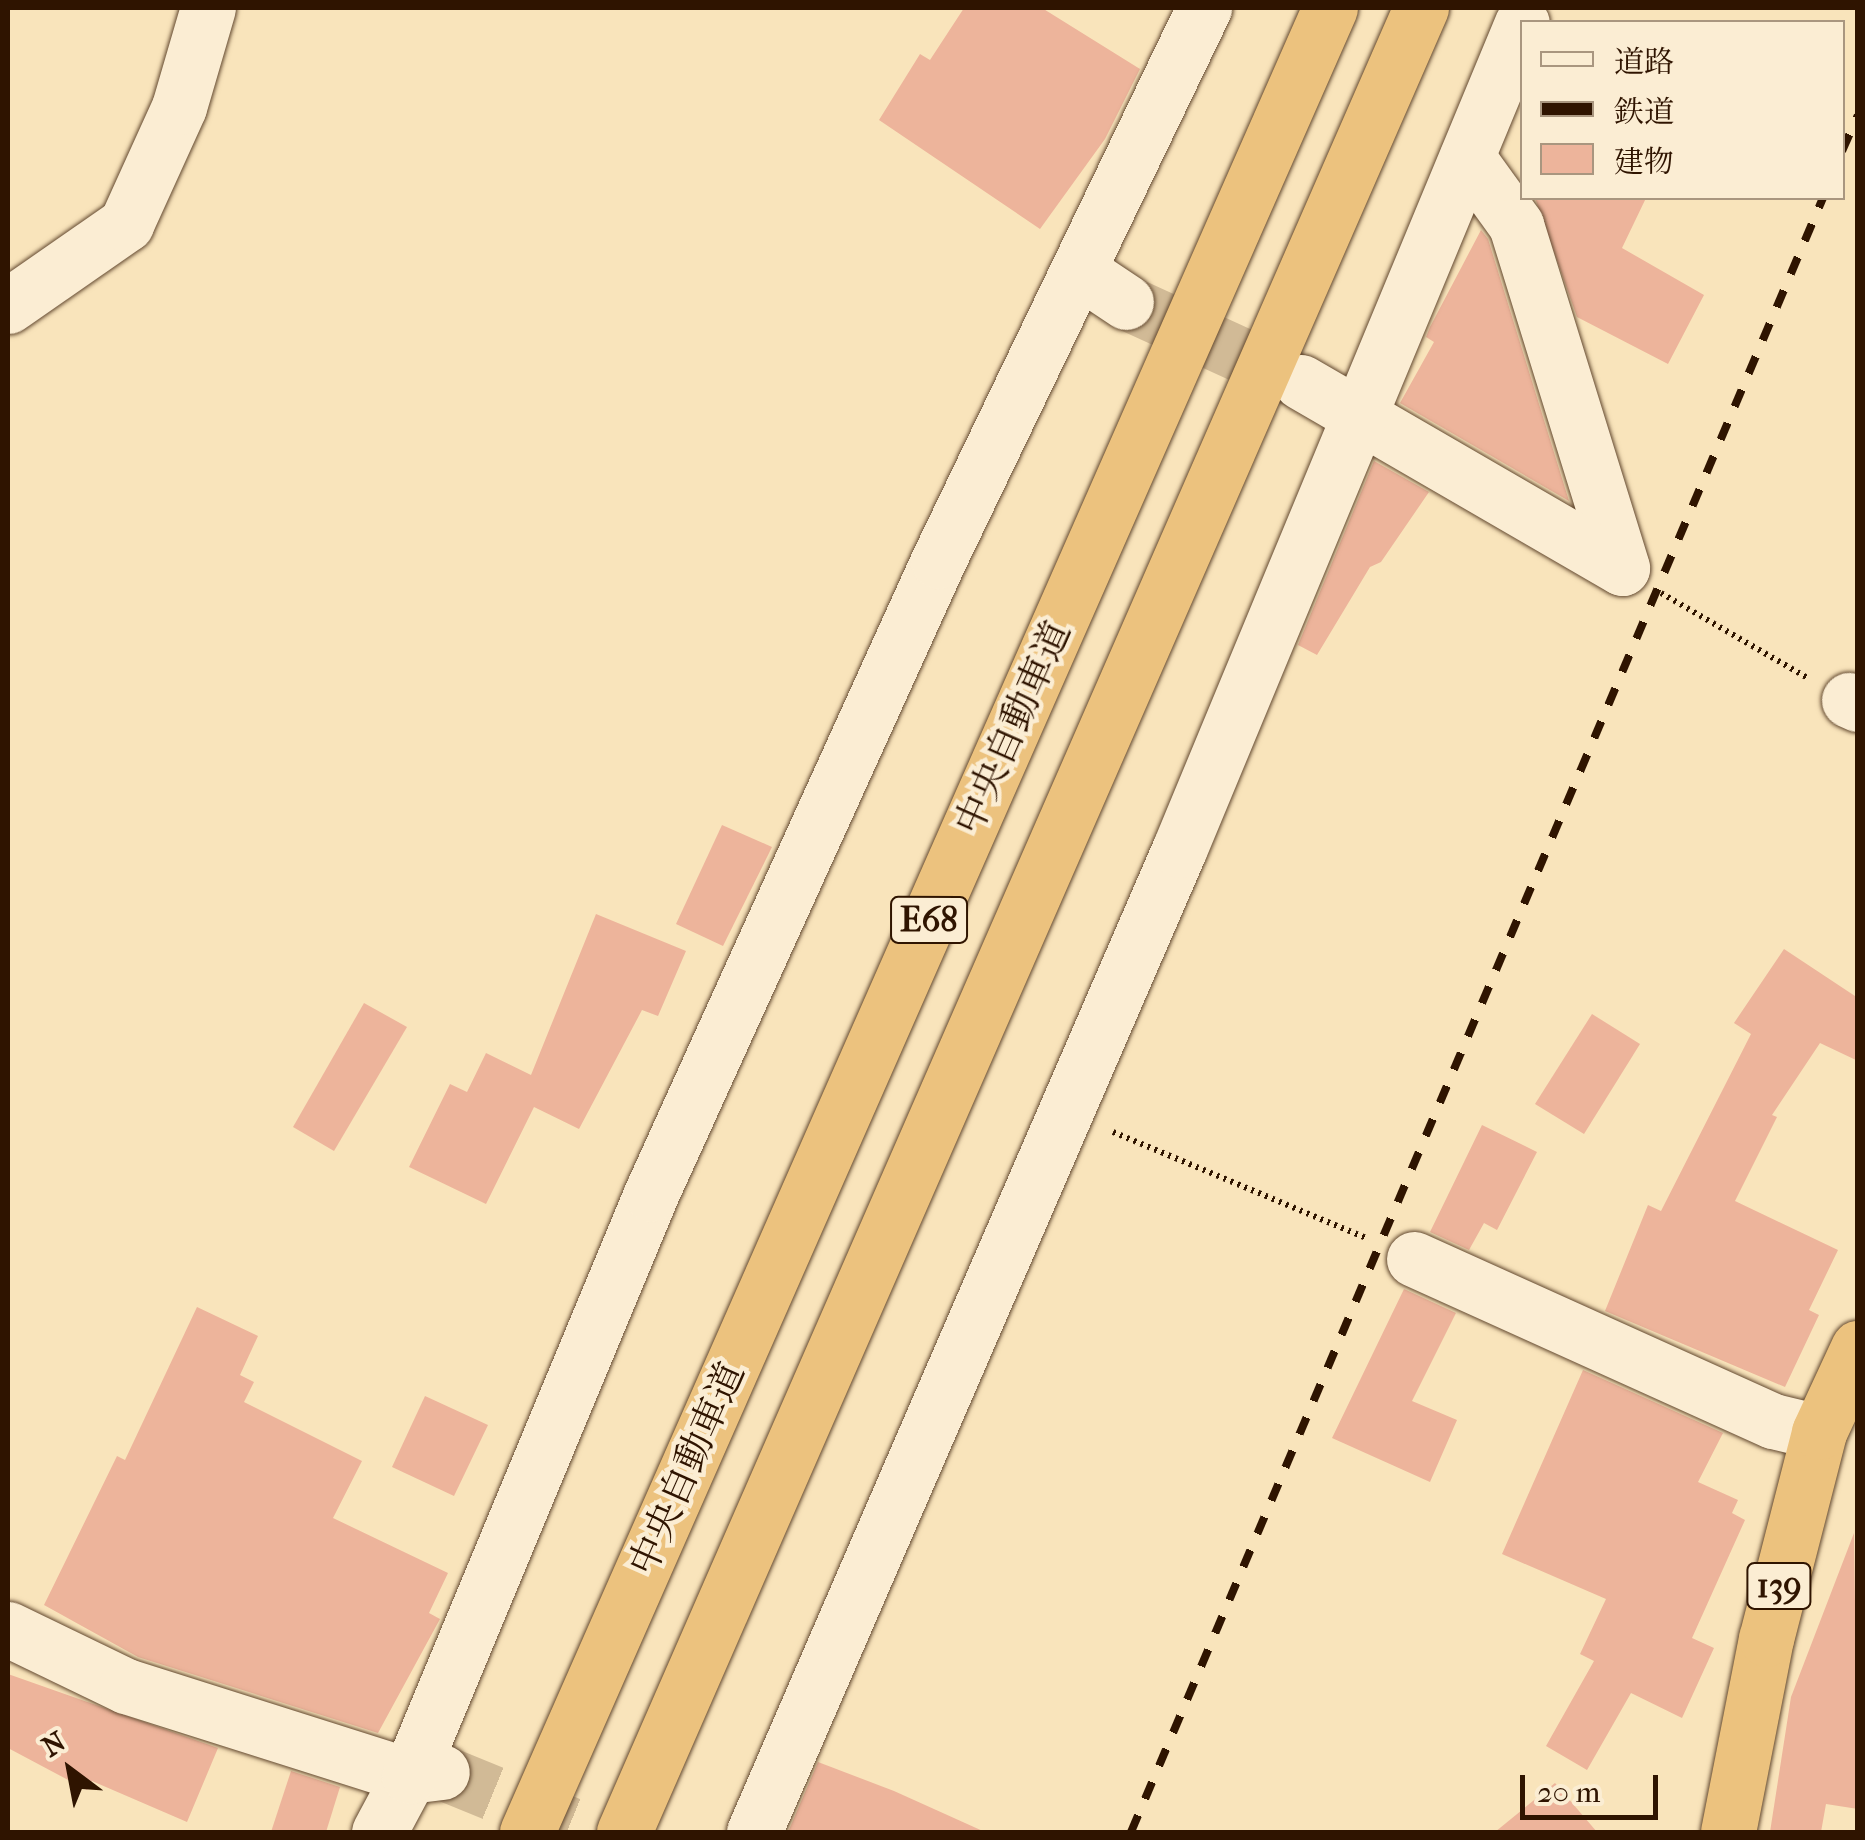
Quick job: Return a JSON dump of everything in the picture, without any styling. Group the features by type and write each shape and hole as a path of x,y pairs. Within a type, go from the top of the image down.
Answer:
{"highway":[{"name":"中央自動車道","path":"527,1832 1330,8"},
{"name":"E68","path":"624,1832 1422,8"},
{"name":"139","path":"1728,1832 1766,1639 1819,1432 1858,1348"}],"street":[{"path":"8,306 126,224 179,107 208,8"},
{"path":"379,1832 426,1774 651,1194 938,561 1081,272 1204,8"},
{"path":"754,1832 1066,1112 1520,30"},
{"path":"1467,156 1516,225 1622,568"},
{"path":"1081,272 1126,302"},
{"path":"1302,382 1622,568"},
{"path":"1414,1259 1773,1421 1819,1432"},
{"path":"8,1629 126,1686 426,1774"}],"path":[{"path":"1622,568 1853,702"},
{"path":"1066,1112 1414,1259"}],"building":[{"path":"964,8 1042,8 1140,69 1105,139 1040,229 879,120 920,54 930,60"},
{"path":"1536,200 1645,200 1622,248 1704,295 1668,364 1577,317"},
{"path":"1481,230 1488,239 1569,501 1400,403 1434,342 1426,337 1430,327"},
{"path":"1374,461 1429,492 1381,562 1370,567 1317,655 1298,645"},
{"path":"722,825 772,847 723,946 676,924"},
{"path":"596,914 686,951 658,1016 642,1010 579,1129 534,1107 486,1204 409,1167 450,1084 467,1092 486,1053 531,1075"},
{"path":"1784,949 1858,998 1858,1061 1820,1043 1772,1115 1777,1117 1735,1201 1838,1250 1809,1310 1819,1315 1785,1387 1605,1311 1648,1205 1661,1211 1751,1034 1734,1023"},
{"path":"364,1003 407,1027 334,1151 293,1127"},
{"path":"1592,1014 1640,1044 1584,1134 1535,1104"},
{"path":"1482,1125 1537,1152 1497,1230 1484,1223 1469,1250 1430,1232"},
{"path":"1404,1289 1456,1313 1412,1401 1457,1420 1430,1482 1332,1438"},
{"path":"197,1307 258,1336 240,1375 254,1382 244,1402 362,1461 333,1518 448,1573 429,1613 440,1619 378,1733 138,1657 44,1605 117,1456 125,1460"},
{"path":"1583,1370 1723,1433 1698,1482 1738,1500 1732,1513 1745,1520 1692,1638 1714,1648 1682,1718 1631,1693 1587,1770 1546,1746 1594,1661 1580,1654 1606,1599 1502,1554"},
{"path":"425,1396 488,1425 454,1496 392,1467"},
{"path":"1854,1533 1858,1809 1826,1804 1821,1832 1770,1832 1791,1697"},
{"path":"8,1674 218,1748 187,1822 92,1781 87,1790 8,1748"},
{"path":"818,1762 894,1791 985,1832 788,1832"},
{"path":"291,1771 340,1787 326,1832 271,1832"},
{"path":"1555,1783 1597,1832 1495,1832"}],"tunnel":[{"path":"1126,302 1301,382"},
{"path":"442,1772 589,1832"}],"railway":[{"path":"1845,144 1858,115"},
{"path":"1131,1832 1822,200"}]}
